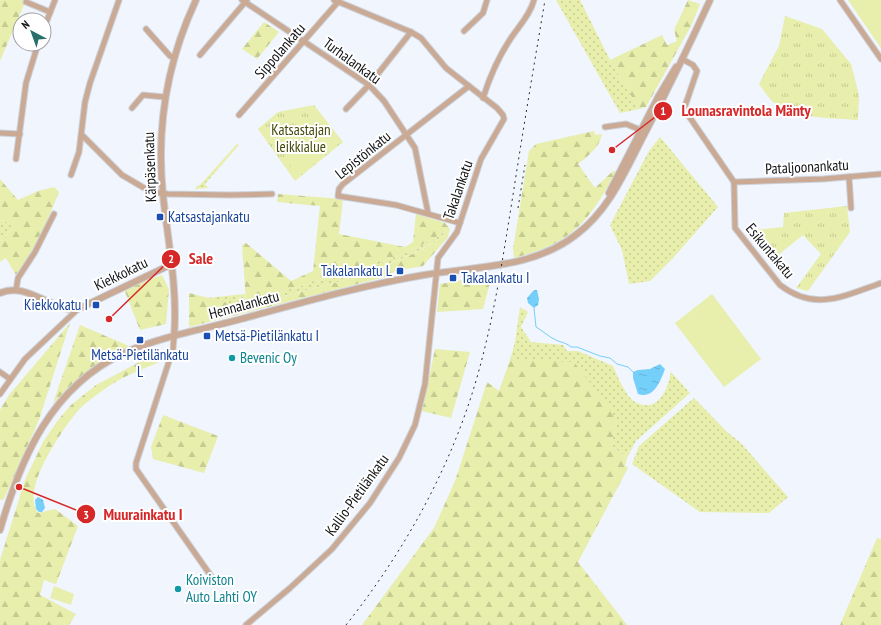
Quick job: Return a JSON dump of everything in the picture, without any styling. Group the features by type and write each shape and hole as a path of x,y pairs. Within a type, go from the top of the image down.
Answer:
{"street":[{"path":"26,2 50,12 55,0"},
{"path":"71,175 79,152 85,102 90,83 119,0"},
{"name":"Kärpäsenkatu","path":"174,337 175,297 163,193 161,120 164,97 175,58 188,18 196,0"},
{"path":"464,31 483,13 488,0"},
{"path":"336,1 421,38 446,68 484,98 490,76 511,38 527,16 534,0"},
{"name":"Hennalankatu","path":"0,530 2,512 24,457 34,439 57,406 90,375 123,354 174,337 294,305 400,280 436,273 517,262 559,246 584,229 600,208 610,191 643,131 670,75 682,59 710,0"},
{"path":"840,0 881,59"},
{"path":"200,55 244,1"},
{"name":"Turhalankatu","path":"244,1 301,42 305,42 369,85 384,101 415,148 428,213"},
{"name":"Sippolankatu","path":"239,115 305,42 336,1"},
{"path":"146,29 170,56 175,58"},
{"path":"346,109 360,92 369,85 410,32"},
{"path":"16,159 28,70 35,52"},
{"path":"682,59 693,66 697,71 684,109 734,182"},
{"name":"Lepistönkatu","path":"428,213 376,201 338,196 339,189 343,184 469,86"},
{"path":"132,108 143,95 164,97"},
{"name":"Takalankatu","path":"436,273 438,258 451,241 460,223 481,160 503,122 503,115 484,98"},
{"path":"605,127 626,124 643,131"},
{"path":"0,132 20,134"},
{"path":"82,135 122,176 151,192 230,195 272,194"},
{"name":"Pataljoonankatu","path":"734,182 849,177 881,174"},
{"path":"849,177 851,208"},
{"name":"Esikuntakatu","path":"734,182 734,228 780,285 786,290 808,299 823,301 881,283"},
{"path":"428,213 460,223"},
{"path":"16,290 18,278 35,252 54,214"},
{"name":"Kiekkokatu","path":"0,394 10,379 43,341 78,309 172,264"},
{"name":"Kallio-Pietilänkatu","path":"246,625 290,588 332,549 370,503 400,458 415,425 425,384 436,273"},
{"path":"0,293 16,290 68,309 78,309"},
{"path":"174,337 173,350 136,463 136,469 211,576"},
{"path":"0,372 10,379"}],"green space":[{"path":"0,0 26,0 21,12 12,12 12,33 0,61"},
{"path":"556,0 580,0 610,60 639,109 620,113"},
{"path":"688,0 700,4 691,26 646,107 639,109 610,60 662,35 667,45 677,41 674,30"},
{"path":"848,0 881,0 881,48"},
{"path":"785,16 822,29 851,64 859,95 858,120 816,117 786,110 772,101 759,84 779,46"},
{"path":"264,22 279,32 257,59 242,49"},
{"name":"Katsastajan leikkialue","path":"314,105 343,142 295,181 258,129 278,112"},
{"path":"594,131 595,135 602,134 601,139 593,151 578,164 595,188 613,171 616,172 606,190 587,218 564,238 534,252 514,258 513,249 529,151 536,144"},
{"path":"660,137 718,207 673,258 650,281 629,284 622,250 610,225 649,151"},
{"path":"318,141 325,150 318,155 311,146"},
{"path":"237,144 239,145 205,184 208,188 195,189 200,185"},
{"path":"306,146 316,161 296,174 286,159"},
{"path":"0,179 18,200 38,191 54,187 59,192 40,238 16,275 6,258 0,262 0,240 4,241 12,226 0,218"},
{"path":"278,194 343,199 339,234 405,247 413,242 416,214 445,223 450,229 414,249 365,269 246,301 242,245 246,243 291,281 313,271 320,206 277,202"},
{"path":"847,206 850,232 808,291 796,288 821,254 803,235 772,260 745,231 783,227 784,213"},
{"path":"0,218 12,226 4,241 0,240"},
{"path":"450,229 449,233 416,252 368,274 243,307 207,298 245,294 246,301 365,269 414,249"},
{"path":"449,233 448,237 423,266 395,271 389,276 189,327 189,293 244,307 368,274 417,252"},
{"path":"162,275 169,289 166,324 140,330 124,289"},
{"path":"492,275 483,309 437,312 440,284"},
{"path":"712,294 761,359 724,387 675,323"},
{"path":"520,307 528,312 521,327 531,342 563,345 567,351 578,351 613,366 629,397 637,403 651,405 657,402 668,385 671,372 690,393 636,441 627,458 611,445 617,422 510,360 515,342"},
{"path":"70,323 39,420 4,499 0,500 0,410 9,395"},
{"path":"80,325 129,346 91,369 53,403"},
{"path":"435,349 470,352 451,418 422,411"},
{"path":"149,357 159,362 115,382 79,409 61,433 53,447 38,476 34,490 34,503 38,513 55,509 78,526 56,584 44,580 40,595 76,614 69,625 0,625 0,560 25,480 43,442 58,420 71,405 96,385"},
{"path":"510,360 574,362 609,407 617,422 611,445 627,458 625,466 628,468 578,562 627,625 362,625 434,528 455,481 487,382 499,391"},
{"path":"694,398 727,432 741,443 788,497 769,513 700,512 632,464 639,446"},
{"path":"163,415 218,436 204,473 153,459 151,447"},
{"path":"877,538 881,539 881,625 840,625"},
{"path":"54,586 74,594 71,605 50,598"}],"water":[{"path":"534,290 537,290 539,299 538,305 534,308 528,303 527,298"},
{"path":"660,364 665,369 656,388 648,394 638,394 633,378 633,372 650,369"},
{"path":"38,497 43,500 45,508 42,512 39,512 36,509 35,500"}],"waterway":[{"path":"534,308 536,327 551,337 571,347 577,347 600,356 610,358 617,364 628,367 633,372"}],"railway":[{"path":"346,625 385,572 419,517 448,458 471,397 485,348 496,297 545,0"},
{"path":"518,208 525,165"}],"place":[{"name":"Lounasravintola Mänty","path":"612,150"},
{"name":"Katsastajankatu","path":"160,217"},
{"name":"Takalankatu L","path":"400,271"},
{"name":"Takalankatu I","path":"453,278"},
{"name":"Kiekkokatu I","path":"96,305"},
{"name":"Sale","path":"109,319"},
{"name":"Metsä-Pietilänkatu I","path":"207,336"},
{"name":"Metsä-Pietilänkatu L","path":"140,340"},
{"name":"Bevenic Oy","path":"232,358"},
{"name":"Muurainkatu I","path":"19,487"},
{"name":"Koiviston Auto Lahti OY","path":"178,589"}]}
